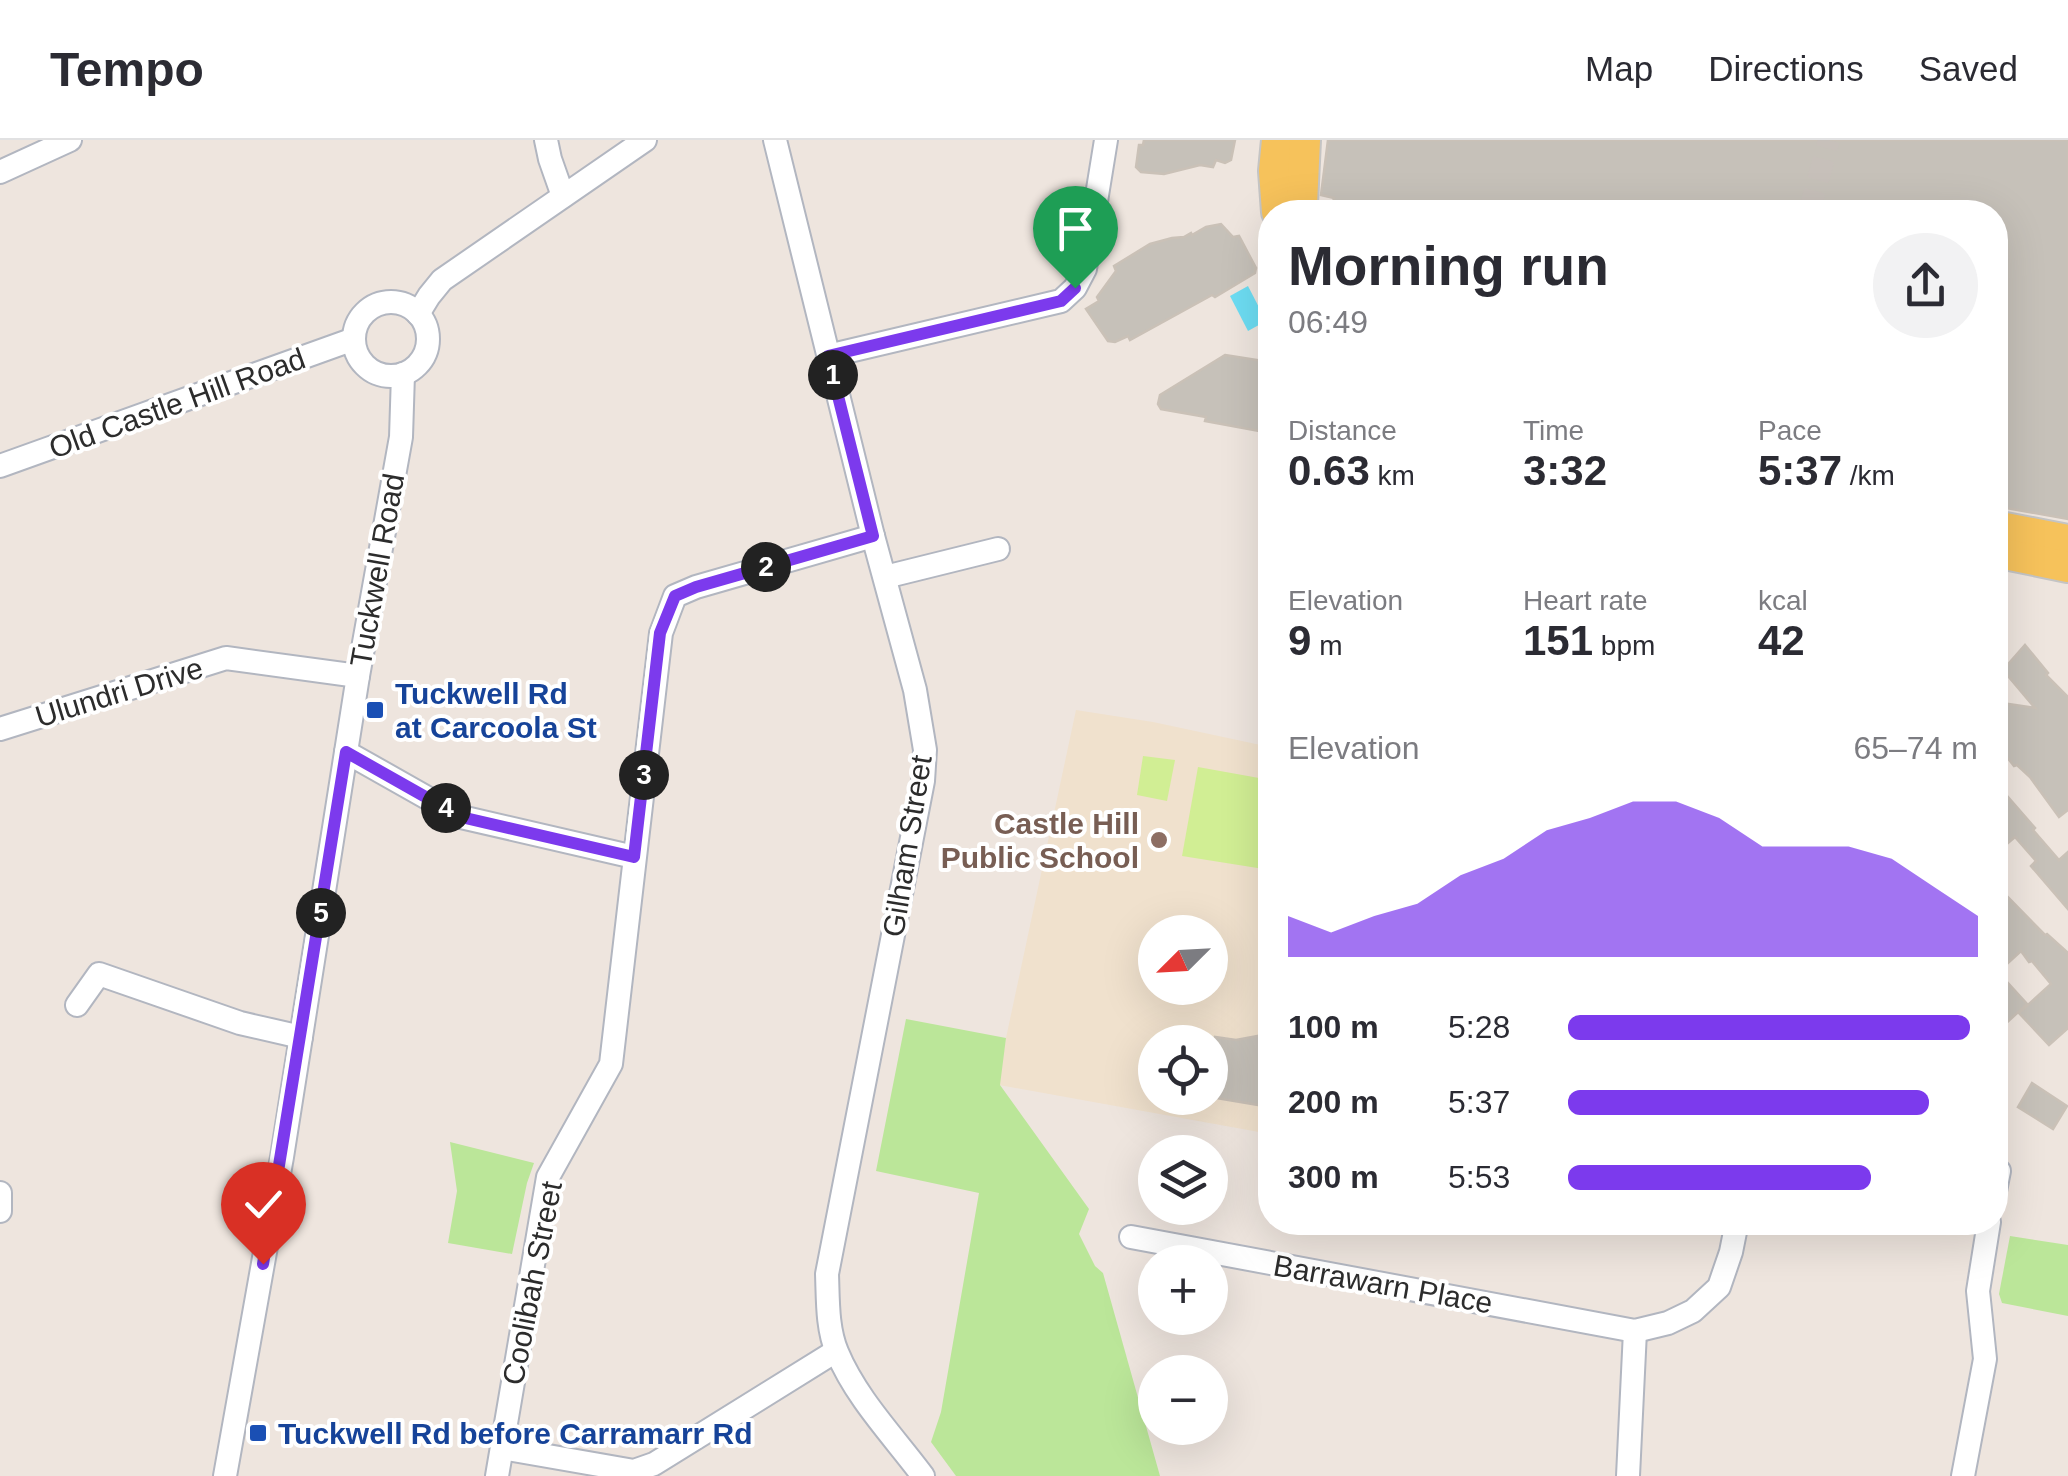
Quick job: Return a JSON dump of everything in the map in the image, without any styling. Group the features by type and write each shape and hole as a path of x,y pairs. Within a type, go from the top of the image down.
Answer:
{"main road":[{"path":"1276,140 1276,200"},
{"path":"1302,200 1305,140"},
{"path":"2008,528 2068,540"},
{"path":"2008,555 2068,568"}],"street":[{"path":"0,172 70,140"},
{"path":"546,140 563,196"},
{"path":"418,314 442,280 645,140"},
{"name":"Gilham Street","path":"775,140 915,690 925,750 923,781 826,1274 828,1313 836,1351 859,1390 922,1476"},
{"path":"828,356 1061,301 1075,288 1085,269 1106,140"},
{"path":"386,302 409,307 418,314 428,337 427,349 414,369 390,376 367,368 359,358 354,339 364,313 386,302"},
{"name":"Old Castle Hill Road","path":"0,466 354,339"},
{"name":"Tuckwell Road","path":"225,1476 401,438 403,374"},
{"name":"Coolibah Street","path":"497,1476 548,1177 611,1064 660,633 675,596 873,536"},
{"path":"885,576 998,549"},
{"name":"Ulundri Drive","path":"0,729 226,658 358,676"},
{"path":"346,752 461,817 634,857"},
{"path":"76,1005 99,974 240,1023 301,1037"},
{"path":"0,1193 0,1211"},
{"path":"1628,1476 1635,1331 1668,1323 1693,1311 1719,1286 1734,1235"},
{"path":"1963,1476 1986,1359 1978,1291 1987,1235"},
{"name":"Barrawarn Place","path":"1131,1237 1635,1331"},
{"path":"502,1448 634,1471 654,1464 836,1351"}],"shaded area":[{"name":"Castle Hill Public School","path":"1076,710 1258,744 1258,1132 1165,1115 1228,1115 1228,1025 1138,1025 1138,1110 999,1085"}],"green space":[{"path":"1143,756 1175,760 1167,801 1137,795"},
{"path":"1198,767 1258,778 1258,868 1182,856"},
{"path":"906,1019 1006,1038 1000,1085 1089,1209 1079,1234 1095,1266 1103,1273 1138,1398 1138,1445 1151,1445 1160,1476 956,1476 931,1442 941,1412 979,1193 876,1171"},
{"path":"450,1142 534,1163 512,1254 448,1243 457,1191"},
{"path":"2010,1236 2068,1245 2068,1316 2002,1303 1999,1294"}],"water":[{"path":"1248,286 1258,305 1258,325 1248,331 1230,296"}],"building":[{"path":"1144,140 1235,140 1231,160 1225,163 1216,160 1213,167 1200,165 1164,174 1141,172 1136,167 1139,145"},
{"path":"1328,140 2068,140 2068,519 2008,508 2008,200 1334,200 1321,195"},
{"path":"1221,224 1233,237 1239,236 1255,273 1130,340 1128,336 1108,341 1086,309 1099,301 1097,297 1116,271 1114,266 1150,244"},
{"path":"1225,355 1258,360 1258,431 1161,409 1160,395"},
{"path":"2025,645 2068,697 2068,810 2059,817 2030,777 2008,758 2008,704 2035,708 2008,676 2008,664"},
{"path":"2008,797 2059,860 2068,852 2068,909 2031,866 2036,861 2015,837 2008,843"},
{"path":"2008,897 2068,953 2068,1028 2049,1045 2019,1013 2051,984 2021,951 2008,963"},
{"path":"2008,983 2027,1004 2008,1021"},
{"path":"1258,1036 1258,1105 1228,1100 1228,1039"},
{"path":"2032,1083 2067,1106 2053,1129 2018,1107"}],"tunnel":[{"path":"1812,200 1829,140"}],"place":[{"name":"Tuckwell Rd at Carcoola St","path":"375,710"},
{"name":"Castle Hill Public School","path":"1159,840"},
{"name":"Tuckwell Rd before Carramarr Rd","path":"258,1433"}],"route":[{"path":"263,1264 346,752 461,817 634,857 660,633 675,596 873,536 828,356 1061,301 1075,288"}]}
